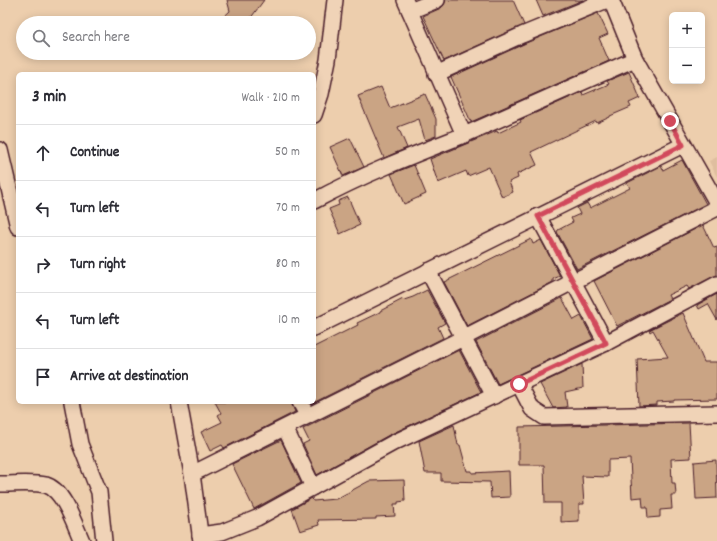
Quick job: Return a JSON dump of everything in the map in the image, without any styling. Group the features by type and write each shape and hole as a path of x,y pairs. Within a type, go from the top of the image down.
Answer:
{"street":[{"path":"316,108 321,94 328,60 335,0"},
{"path":"437,0 408,6 436,74 464,135"},
{"path":"436,74 522,35 607,0"},
{"path":"611,0 635,59 717,203"},
{"path":"316,200 350,183 464,135 635,59"},
{"path":"316,327 683,145"},
{"path":"0,150 16,218"},
{"path":"192,474 717,208"},
{"path":"538,216 606,343"},
{"path":"428,271 494,396"},
{"path":"179,404 192,474 201,538 234,528 257,518 393,444 606,343 717,284"},
{"path":"519,384 532,409 544,417 717,413"},
{"path":"72,404 80,444 99,492 104,541"},
{"path":"301,404 307,415"},
{"path":"284,428 313,487"},
{"path":"0,484 31,484 53,488 62,497 82,541"}],"shaded area":[{"path":"717,157 717,177 709,161"}],"building":[{"path":"227,0 264,0 252,16 225,16 230,11"},
{"path":"446,0 513,0 524,25 444,61 423,16 441,8"},
{"path":"536,0 583,0 543,16"},
{"path":"598,13 608,34 599,38 609,61 471,122 451,77 526,43"},
{"path":"629,72 640,98 629,103 631,107 597,123 596,121 531,152 537,165 517,174 518,178 509,182 513,192 502,197 489,167 468,176 466,171 438,183 430,159 497,131 498,133 521,122 520,120 582,92 583,95 609,84 607,81"},
{"path":"381,87 390,108 425,94 436,119 436,136 425,140 419,119 398,127 407,148 384,158 358,96"},
{"path":"350,138 364,167 343,176 330,147"},
{"path":"682,160 706,204 577,269 557,232 573,222 571,218 580,214 577,208 587,203 590,208 630,188 627,183 661,166 663,170"},
{"path":"414,165 426,194 404,204 391,174"},
{"path":"348,197 360,225 340,234 329,209 339,205 338,201"},
{"path":"703,225 714,248 717,247 717,275 689,289 687,286 668,295 670,299 617,326 594,281"},
{"path":"531,239 533,244 541,240 560,276 553,279 553,282 467,326 444,282"},
{"path":"427,290 445,323 438,327 443,338 316,402 316,346 358,325 357,323 403,299 413,297"},
{"path":"717,294 717,320 708,304 699,309 697,305"},
{"path":"562,298 574,320 581,316 593,339 498,384 476,342"},
{"path":"683,313 704,362 717,362 717,399 674,400 657,402 657,405 639,406 637,359 668,357 653,330 650,332 649,330"},
{"path":"459,350 481,392 389,435 317,475 303,444 309,441 303,429"},
{"path":"582,364 583,388 565,392 567,407 553,408 540,384"},
{"path":"216,404 292,404 295,412 224,448 222,445 210,451 201,432 222,422 218,415 221,413"},
{"path":"689,423 691,458 671,459 672,483 675,483 676,495 671,495 672,509 660,510 660,517 648,518 647,507 643,507 642,497 632,498 630,459 608,460 608,477 582,476 584,504 579,504 579,521 561,522 561,503 545,503 544,465 519,465 519,427"},
{"path":"454,425 458,445 460,445 467,471 472,471 472,473 509,471 510,497 491,498 490,482 441,481 441,473 425,473 419,441"},
{"path":"281,440 301,483 254,509 232,464"},
{"path":"716,460 717,498 696,499 694,462"},
{"path":"404,480 405,501 394,504 395,516 376,517 376,519 318,520 319,525 300,531 292,509 312,498 313,501 336,499 369,481"}],"route":[{"path":"519,384 606,343 538,216 683,145 670,121"}]}
